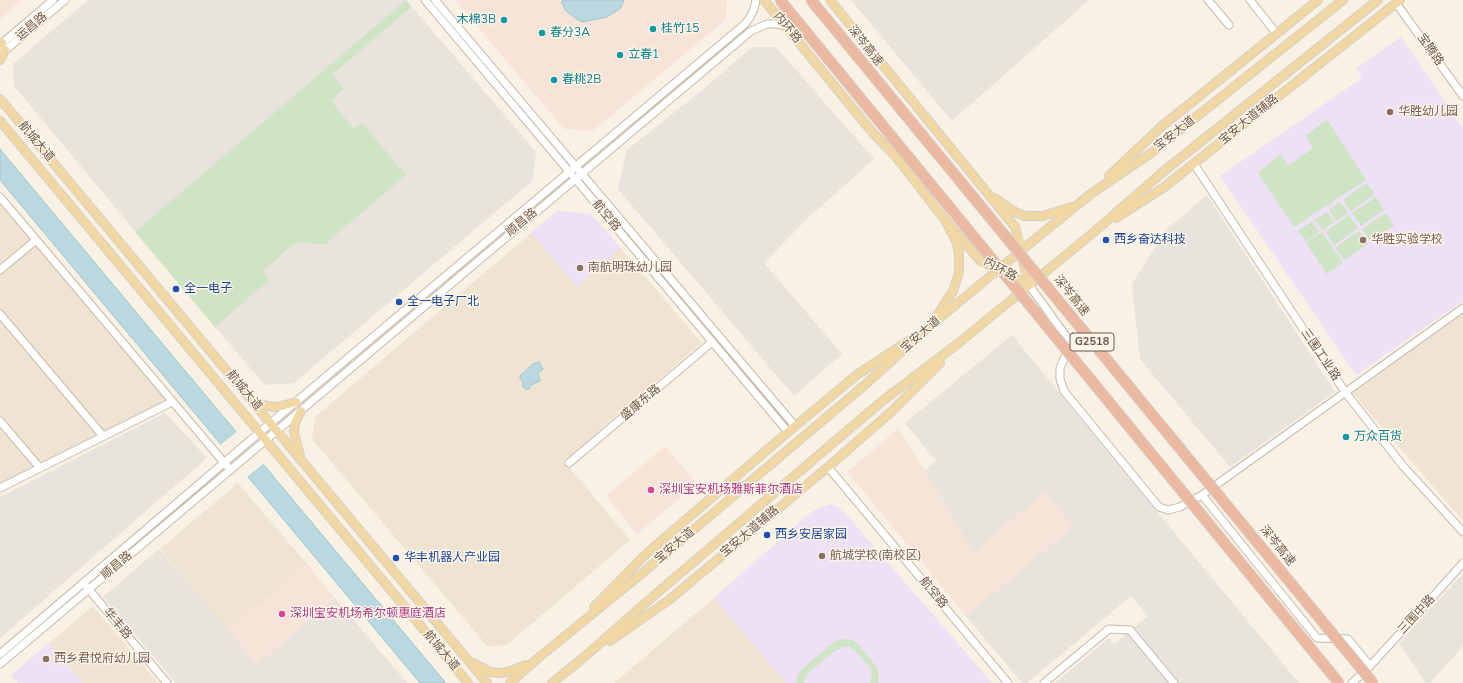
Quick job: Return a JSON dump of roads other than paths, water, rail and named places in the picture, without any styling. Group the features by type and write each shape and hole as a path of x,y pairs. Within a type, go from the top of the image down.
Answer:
{"highway":[{"name":"G2518","path":"780,0 1339,683"},
{"name":"深岑高速","path":"811,0 1373,683"}],"main road":[{"name":"内环路","path":"764,0 873,133 896,157 980,261 1029,285"},
{"name":"内环路","path":"830,0 1015,227 1029,285"},
{"path":"1092,193 1161,127 1318,0"},
{"name":"宝安大道","path":"510,683 855,393 930,326 1076,205 1151,153 1343,0"},
{"name":"宝安大道","path":"552,683 582,659 881,402 960,342 1094,232 1171,166 1378,0"},
{"name":"宝安大道辅路","path":"1094,232 1163,188 1398,1"},
{"path":"0,60 2,47"},
{"name":"航城大道","path":"0,95 2,101 487,683"},
{"name":"航城大道","path":"0,121 468,683"},
{"path":"986,192 1016,212 1025,216 1043,216 1076,205"},
{"path":"572,631 646,554 795,426 858,374 930,326 953,291 959,273 959,254 957,243 946,220"},
{"name":"宝安大道辅路","path":"582,659 669,600 828,467 891,412 960,342"},
{"path":"253,402 275,407 296,402"},
{"path":"301,411 295,423 294,430 301,460"},
{"path":"468,661 486,670 500,673 515,670 537,659"},
{"path":"452,664 462,683"}],"street":[{"name":"运昌路","path":"2,47 53,0"},
{"name":"运昌路","path":"2,47 65,0"},
{"name":"航空路","path":"425,0 788,432"},
{"name":"航空路","path":"435,0 795,426"},
{"name":"顺昌路","path":"0,654 250,440 745,24 754,9 756,0"},
{"path":"834,0 840,12"},
{"path":"1208,0 1229,25"},
{"path":"1250,0 1276,33"},
{"name":"宝腾路","path":"1398,1 1463,96"},
{"name":"顺昌路","path":"0,664 751,31 767,24 786,26"},
{"name":"三围工业路","path":"1194,164 1345,392 1403,466 1463,532"},
{"path":"0,197 172,402 232,469"},
{"path":"0,270 36,240"},
{"path":"1029,285 1071,343 1060,368 1060,379 1064,391 1159,507 1168,510 1180,507 1202,495 1463,308"},
{"path":"0,314 103,436"},
{"name":"盛康东路","path":"569,463 712,342"},
{"path":"0,488 172,402"},
{"path":"0,421 40,468"},
{"name":"航空路","path":"828,467 1008,683"},
{"path":"1202,495 1317,638 1348,639 1370,666"},
{"name":"三围中路","path":"1352,683 1370,666 1463,563"},
{"name":"华丰路","path":"83,583 167,683"},
{"path":"1044,683 1109,629 1130,630 1174,683"}],"water":[{"path":"563,0 624,0 621,8 607,17 583,22 566,11 561,2"},
{"path":"0,149 445,682 444,683 420,683 0,180"},
{"path":"539,362 543,369 538,373 540,381 531,385 529,389 526,389 523,387 520,376 533,364"}],"place":[{"name":"木棉3B","path":"504,20"},
{"name":"桂竹15","path":"653,29"},
{"name":"春分3A","path":"542,33"},
{"name":"立春1","path":"620,55"},
{"name":"春桃2B","path":"554,80"},
{"name":"华胜幼儿园","path":"1390,112"},
{"name":"西乡奋达科技","path":"1106,240"},
{"name":"华胜实验学校","path":"1363,240"},
{"name":"南航明珠幼儿园","path":"580,268"},
{"name":"全一电子","path":"176,289"},
{"name":"全一电子厂北","path":"399,302"},
{"name":"万众百货","path":"1346,437"},
{"name":"深圳宝安机场雅斯菲尔酒店","path":"651,490"},
{"name":"西乡安居家园","path":"767,535"},
{"name":"航城学校(南校区)","path":"822,556"},
{"name":"华丰机器人产业园","path":"396,558"},
{"name":"深圳宝安机场希尔顿惠庭酒店","path":"282,614"},
{"name":"西乡君悦府幼儿园","path":"46,659"}]}
